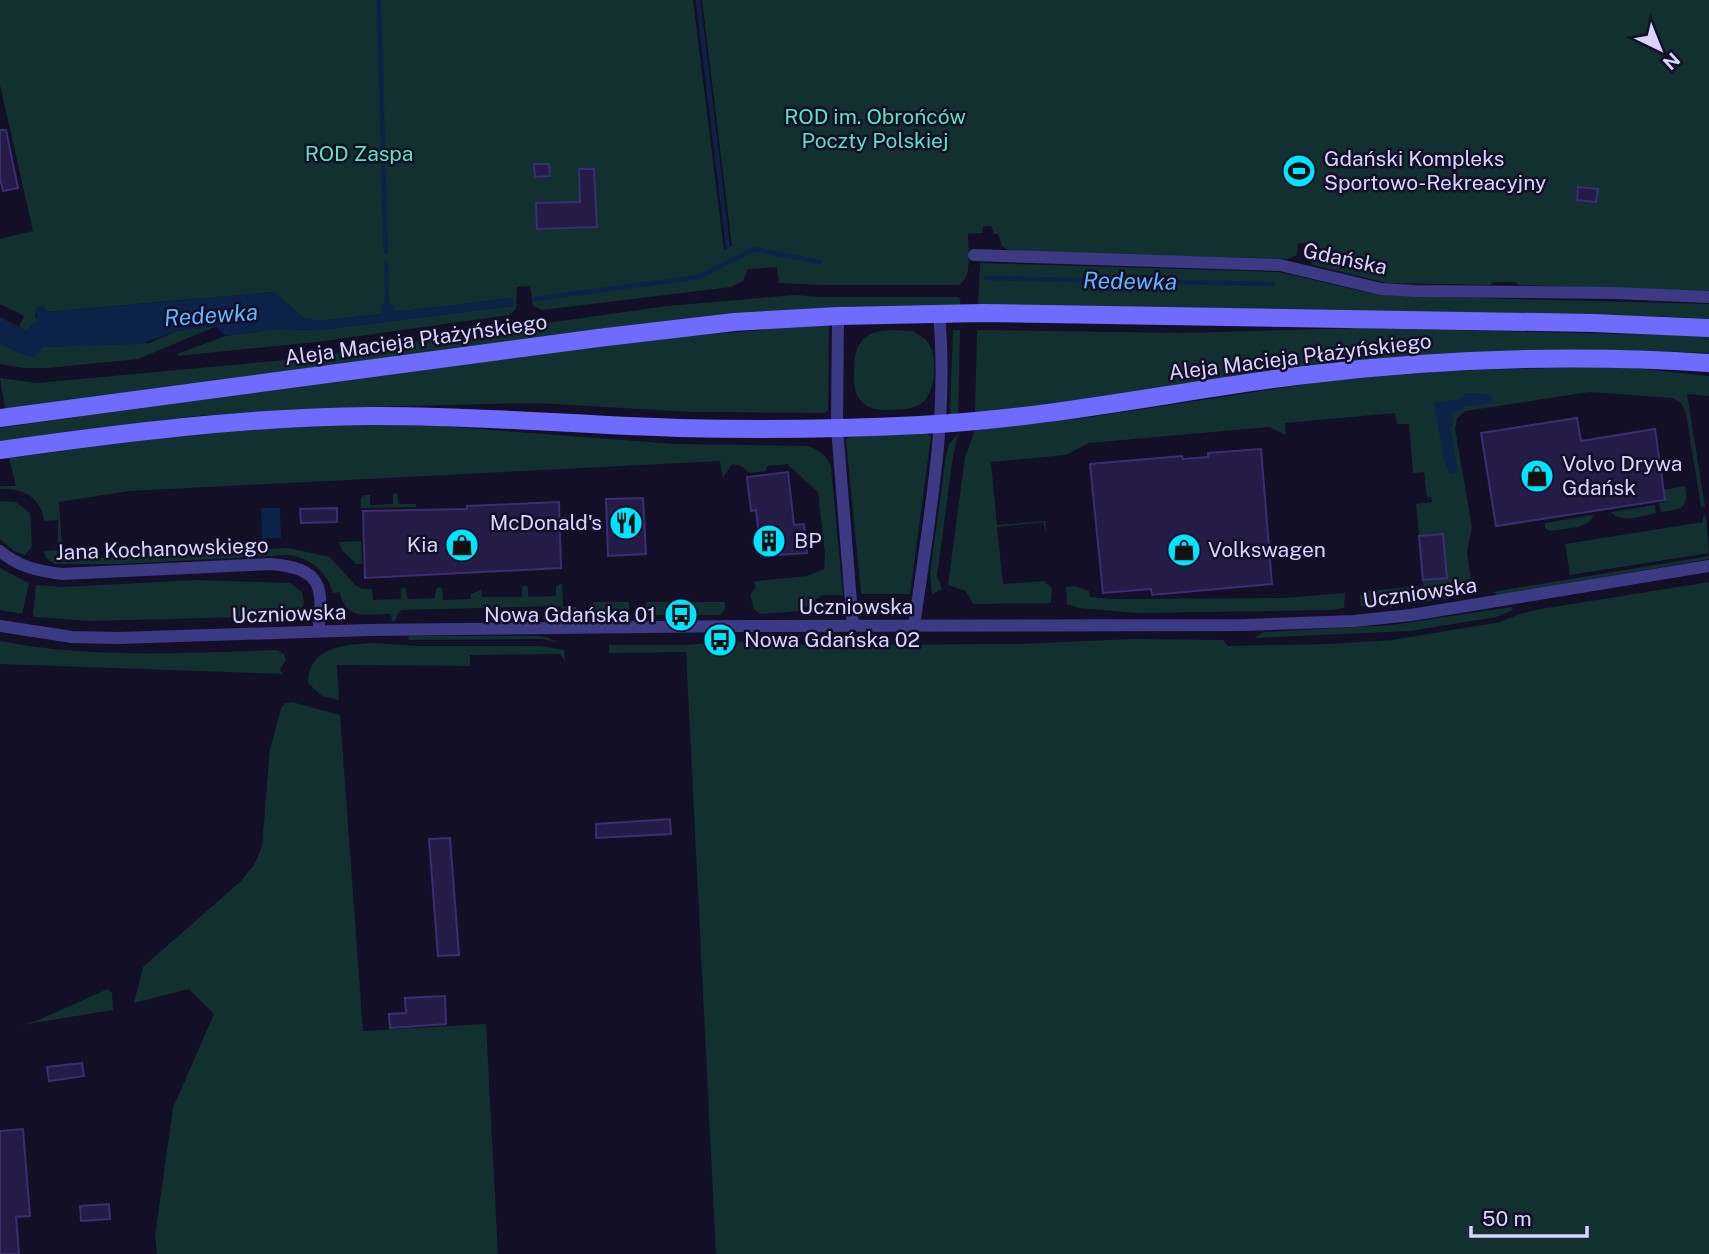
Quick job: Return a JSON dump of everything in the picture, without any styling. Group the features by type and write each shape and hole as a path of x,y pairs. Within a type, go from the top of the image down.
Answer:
{"main road":[{"name":"Aleja Macieja Płażyńskiego","path":"0,418 598,338 734,322 838,316 939,314 1593,323 1709,328"},
{"name":"Aleja Macieja Płażyńskiego","path":"0,450 201,425 366,416 501,418 675,428 837,428 941,424 1080,410 1291,377 1365,369 1530,359 1658,359 1709,363"}],"street":[{"name":"Gdańska","path":"974,255 1280,265 1381,289 1416,291 1709,297"},
{"path":"915,627 941,424 942,343 939,314"},
{"path":"838,316 837,428 853,627"},
{"name":"Jana Kochanowskiego","path":"0,551 21,565 38,571 62,574 270,564 289,566 300,569 317,583 322,601 318,632"},
{"name":"Uczniowska","path":"0,626 72,637 118,638 318,632 741,626 1246,625 1354,621 1411,615 1709,566"}],"green space":[{"path":"0,0 693,0 724,250 732,246 702,0 1709,0 1709,291 1519,285 1514,282 1493,282 1490,285 1387,283 1313,265 1308,259 1306,243 1298,244 1297,255 1288,259 1012,252 1002,246 998,234 994,234 991,226 983,226 982,233 968,234 968,269 959,285 779,283 777,267 748,269 743,281 731,287 542,310 533,306 530,286 517,287 516,309 509,315 317,342 177,356 226,336 275,329 320,330 513,306 513,298 395,312 391,304 382,305 382,314 319,321 304,318 274,292 46,312 43,306 35,314 37,320 26,331 19,327 24,316 0,304 0,239 33,231 0,85"},
{"path":"980,263 1279,272 1370,293 1397,296 1709,304 1709,319 978,305"},
{"path":"795,295 959,297 961,305 856,306 705,316 5,410 0,378 37,383 285,360 667,306"},
{"path":"829,325 828,410 825,413 692,412 536,403 321,408 195,416 0,441 0,428 84,416 670,337"},
{"path":"217,326 138,359 48,368 0,364 0,343 22,354 42,347 149,343 177,331"},
{"path":"1361,328 1709,336 1709,353 1633,350 1502,351 975,413 977,330 1183,333"},
{"path":"888,330 912,331 927,342 934,358 934,376 926,399 917,406 906,409 882,410 867,406 858,398 854,386 858,347 870,334"},
{"path":"953,330 960,330 958,414 950,415"},
{"path":"1635,368 1709,376 1709,396 1687,394 1705,506 1701,507 1686,413 1681,403 1673,398 1589,392 1465,411 1457,419 1455,429 1472,527 1467,552 1471,581 1466,582 1466,592 1462,596 1412,604 1361,606 1360,595 1368,591 1423,586 1423,580 1447,578 1443,534 1419,536 1416,504 1432,502 1431,497 1427,497 1424,472 1413,473 1409,424 1397,424 1395,413 1285,423 1286,435 1269,427 1089,443 1066,455 991,462 997,525 1045,521 1047,534 1043,522 997,527 1003,584 1044,581 1052,588 1051,603 973,604 966,591 948,585 965,457 975,430 1091,417 1333,380 1449,371"},
{"path":"358,424 440,426 675,444 807,446 822,454 831,467 843,595 822,595 801,611 760,614 754,609 750,595 756,587 756,581 807,576 824,569 825,554 818,492 787,464 767,466 766,471 750,473 741,466 732,464 723,478 720,461 129,491 59,502 63,560 289,548 330,557 355,585 362,589 372,589 373,600 401,599 401,589 405,587 408,599 435,598 436,589 439,587 442,588 443,600 471,599 471,594 481,590 482,597 522,597 522,587 525,585 528,587 528,597 556,596 556,586 562,584 563,607 577,607 575,617 571,621 566,619 561,607 557,606 402,610 395,621 392,621 391,614 359,614 347,608 340,592 333,593 326,578 316,567 304,559 288,555 121,564 55,564 46,558 44,551 58,550 58,520 44,521 39,505 29,496 16,490 0,489 0,486 16,486 9,458 208,432"},
{"path":"926,433 931,436 910,594 861,594 846,440 849,437"},
{"path":"958,434 937,576 942,589 932,594 930,573 946,456 949,444"},
{"path":"1685,486 1685,504 1674,510 1661,512 1659,503 1665,502 1663,490"},
{"path":"397,493 399,504 416,504 416,507 361,508 361,498 364,495 370,495 370,505 393,504 393,494"},
{"path":"0,501 16,502 30,513 32,546 25,555 14,551 0,539"},
{"path":"1655,505 1656,513 1638,517 1620,518 1611,512"},
{"path":"1594,515 1587,523 1575,528 1550,531 1545,528 1545,523"},
{"path":"1703,517 1706,517 1709,553 1570,575 1565,544 1703,522"},
{"path":"361,541 362,564 356,564 342,550 339,542"},
{"path":"1709,556 1709,559 1497,595 1492,592"},
{"path":"0,568 29,583 22,614 0,610"},
{"path":"196,580 290,583 302,592 304,604 299,613 289,616 90,621 35,617 33,614 36,585 63,587"},
{"path":"1709,582 1709,1254 716,1254 686,652 609,653 609,645 686,645 731,641 792,645 1019,644 1132,639 1223,640 1228,646 1328,644 1392,640 1500,622 1541,609"},
{"path":"1075,586 1089,591 1090,597 1113,599 1284,598 1345,593 1344,608 1332,610 1137,613 1078,608 1067,604 1066,587"},
{"path":"593,602 629,602 629,614 623,620 600,621 593,610"},
{"path":"646,602 725,602 725,609 720,615 650,615 646,612"},
{"path":"865,604 907,604 897,612 886,615 875,612"},
{"path":"1511,607 1513,610 1496,617 1410,631 1254,638 1264,632 1392,625"},
{"path":"409,636 537,636 559,643 543,639 408,640"},
{"path":"0,641 104,653 277,650 284,654 286,660 280,669 283,674 0,664"},
{"path":"376,643 418,646 540,646 564,650 565,661 560,654 470,655 470,666 337,665 339,700 322,696 308,683 310,671 322,654 342,646"},
{"path":"292,702 340,715 363,1031 486,1024 498,1254 157,1254 155,1236 173,1108 214,1014 189,989 134,1003 143,967 240,882 254,865 262,846 270,749 281,708 285,703"},
{"path":"108,989 112,993 113,1010 21,1025 36,1021"}],"water":[{"path":"274,292 304,318 319,321 381,314 382,305 391,304 395,312 513,298 514,306 320,330 275,329 226,336 217,327 177,331 141,344 42,347 35,357 0,343 0,317 26,331 37,320 36,306 43,306 47,312"},
{"path":"1465,393 1491,396 1492,403 1463,407 1453,414 1451,430 1458,473 1450,474 1444,459 1434,403 1461,399"},
{"path":"261,508 280,508 281,538 262,539"}],"building":[{"path":"0,130 6,130 18,188 3,191 0,178"},
{"path":"534,164 549,164 550,176 535,177"},
{"path":"579,169 594,169 597,227 537,229 536,203 580,202"},
{"path":"1578,187 1598,189 1596,202 1577,200"},
{"name":"Volvo Drywa Gdańsk","path":"1577,418 1581,441 1655,429 1665,500 1496,526 1481,433"},
{"name":"Volkswagen","path":"1261,449 1272,584 1152,595 1151,589 1103,593 1090,464 1182,456 1183,459 1208,457 1208,453"},
{"path":"788,472 794,525 804,524 807,553 761,556 756,510 751,511 747,477"},
{"name":"McDonald's","path":"643,498 646,554 608,556 606,499"},
{"name":"Kia","path":"559,502 561,568 365,578 363,511 467,509 467,506"},
{"path":"337,508 337,522 301,523 300,509"},
{"path":"1443,534 1447,578 1423,580 1419,536"},
{"path":"670,819 671,834 596,838 596,824"},
{"path":"450,838 459,955 438,956 429,839"},
{"path":"445,996 446,1024 390,1028 389,1014 406,1013 405,998"},
{"path":"82,1063 84,1076 49,1081 47,1067"},
{"path":"23,1129 30,1216 16,1217 19,1254 0,1254 0,1131"},
{"path":"109,1204 110,1219 81,1221 80,1206"}],"waterway":[{"path":"698,0 728,247"},
{"path":"379,2 383,148"},
{"path":"383,159 386,252"},
{"name":"Redewka","path":"534,299 699,277 754,249 820,262"},
{"path":"386,262 387,310"},
{"name":"Redewka","path":"986,278 1273,284"}],"place":[{"name":"Gdański Kompleks Sportowo-Rekreacyjny","path":"1299,171"},
{"name":"Volvo Drywa Gdańsk","path":"1537,476"},
{"name":"McDonald's","path":"626,523"},
{"name":"BP","path":"769,541"},
{"name":"Kia","path":"462,545"},
{"name":"Volkswagen","path":"1184,550"},
{"name":"Nowa Gdańska 01","path":"681,615"},
{"name":"Nowa Gdańska 02","path":"720,640"}],"park label":[{"name":"ROD im. Obrońców Poczty Polskiej","path":"875,129"},
{"name":"ROD Zaspa","path":"359,154"}]}
